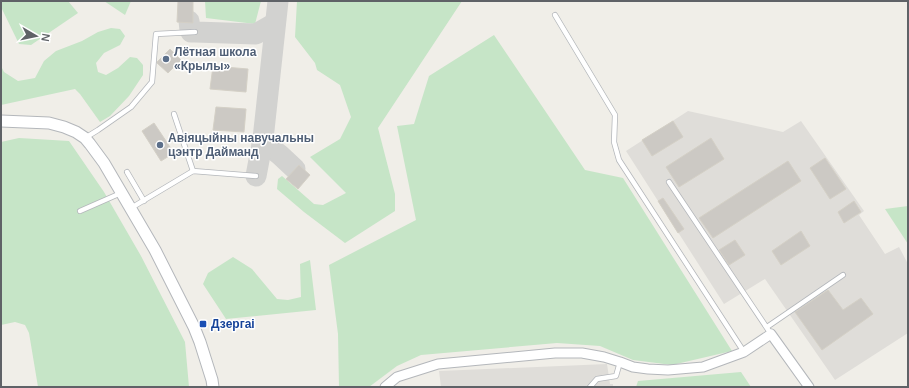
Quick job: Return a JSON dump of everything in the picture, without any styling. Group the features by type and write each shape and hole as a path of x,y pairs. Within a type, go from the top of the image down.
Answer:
{"street":[{"path":"1,121 49,123 64,126 85,138 90,144 104,162 155,250 194,327 213,387"},
{"path":"385,387 397,377 438,364 555,353 582,353 604,357 633,367 648,370 703,367 744,352 769,331 809,387"}],"lane":[{"path":"555,15 615,115 614,142 619,160 744,352"},
{"path":"85,138 130,107 152,82 156,34 195,32"},
{"path":"174,114 193,171"},
{"path":"131,208 193,171 256,176"},
{"path":"127,172 144,201"},
{"path":"669,182 769,331 843,275"},
{"path":"80,211 121,193"},
{"path":"590,387 596,379 616,376 620,362"}],"shaded area":[{"path":"688,111 783,132 801,121 864,211 859,215 885,254 899,247 908,264 908,333 835,380 765,279 724,304 626,151"},
{"path":"607,364 610,384 613,384 613,387 441,387 439,371"}],"green space":[{"path":"1,1 68,1 78,13 31,45 19,44 1,7"},
{"path":"104,1 131,1 125,15"},
{"path":"205,1 261,1 255,24 206,18"},
{"path":"297,1 462,1 378,128 395,194 395,211 345,243 304,212 277,189 278,179 282,176 314,204 323,205 346,193 310,157 340,139 351,117 340,85 317,70 315,63 295,37"},
{"path":"111,28 120,29 125,36 120,45 104,53 96,63 98,72 106,75 118,68 130,57 137,58 143,65 143,75 129,96 110,116 100,122 75,89 1,105 1,66 4,72 18,81 35,78 44,61 56,51 82,41 98,32"},
{"path":"494,35 585,170 623,178 732,351 672,365 633,360 600,346 557,343 421,355 397,366 369,387 339,387 338,334 329,265 416,220 397,126 414,124 429,76"},
{"path":"19,138 69,141 104,192 141,256 185,342 189,387 38,387 29,333 25,325 15,322 1,325 1,142"},
{"path":"908,206 908,244 885,209"},
{"path":"233,257 252,269 277,299 288,300 301,297 300,264 310,260 316,310 226,319 203,284 208,273"},
{"path":"741,372 751,387 636,387 638,381"}],"building":[{"path":"178,1 193,1 193,23 177,22"},
{"path":"170,49 181,60 168,73 157,62"},
{"path":"213,66 248,69 246,92 210,89"},
{"path":"216,107 246,109 244,132 213,130"},
{"path":"673,121 683,137 652,156 642,140"},
{"name":"Авіяцыйны навучальны цэнтр Дайманд","path":"154,123 174,153 161,161 142,131"},
{"path":"711,138 724,159 679,187 666,167"},
{"path":"825,158 846,189 830,199 810,168"},
{"path":"788,161 801,181 713,238 699,218"},
{"path":"299,165 310,175 298,189 286,179"},
{"path":"663,198 684,229 678,233 658,201"},
{"path":"854,201 861,212 844,223 838,212"},
{"path":"801,231 810,246 781,265 772,251"},
{"path":"735,240 745,255 729,265 719,250"},
{"path":"828,290 843,310 861,298 873,314 822,350 795,312"}],"taxiway":[{"path":"256,176 263,139 278,1"},
{"path":"189,21 191,32 256,34 275,23"},
{"path":"263,139 265,143 295,169"}],"place":[{"name":"Лётная школа «Крылы»","path":"166,59"},
{"name":"Авіяцыйны навучальны цэнтр Дайманд","path":"160,145"},
{"name":"Дзергаі","path":"203,324"}]}
